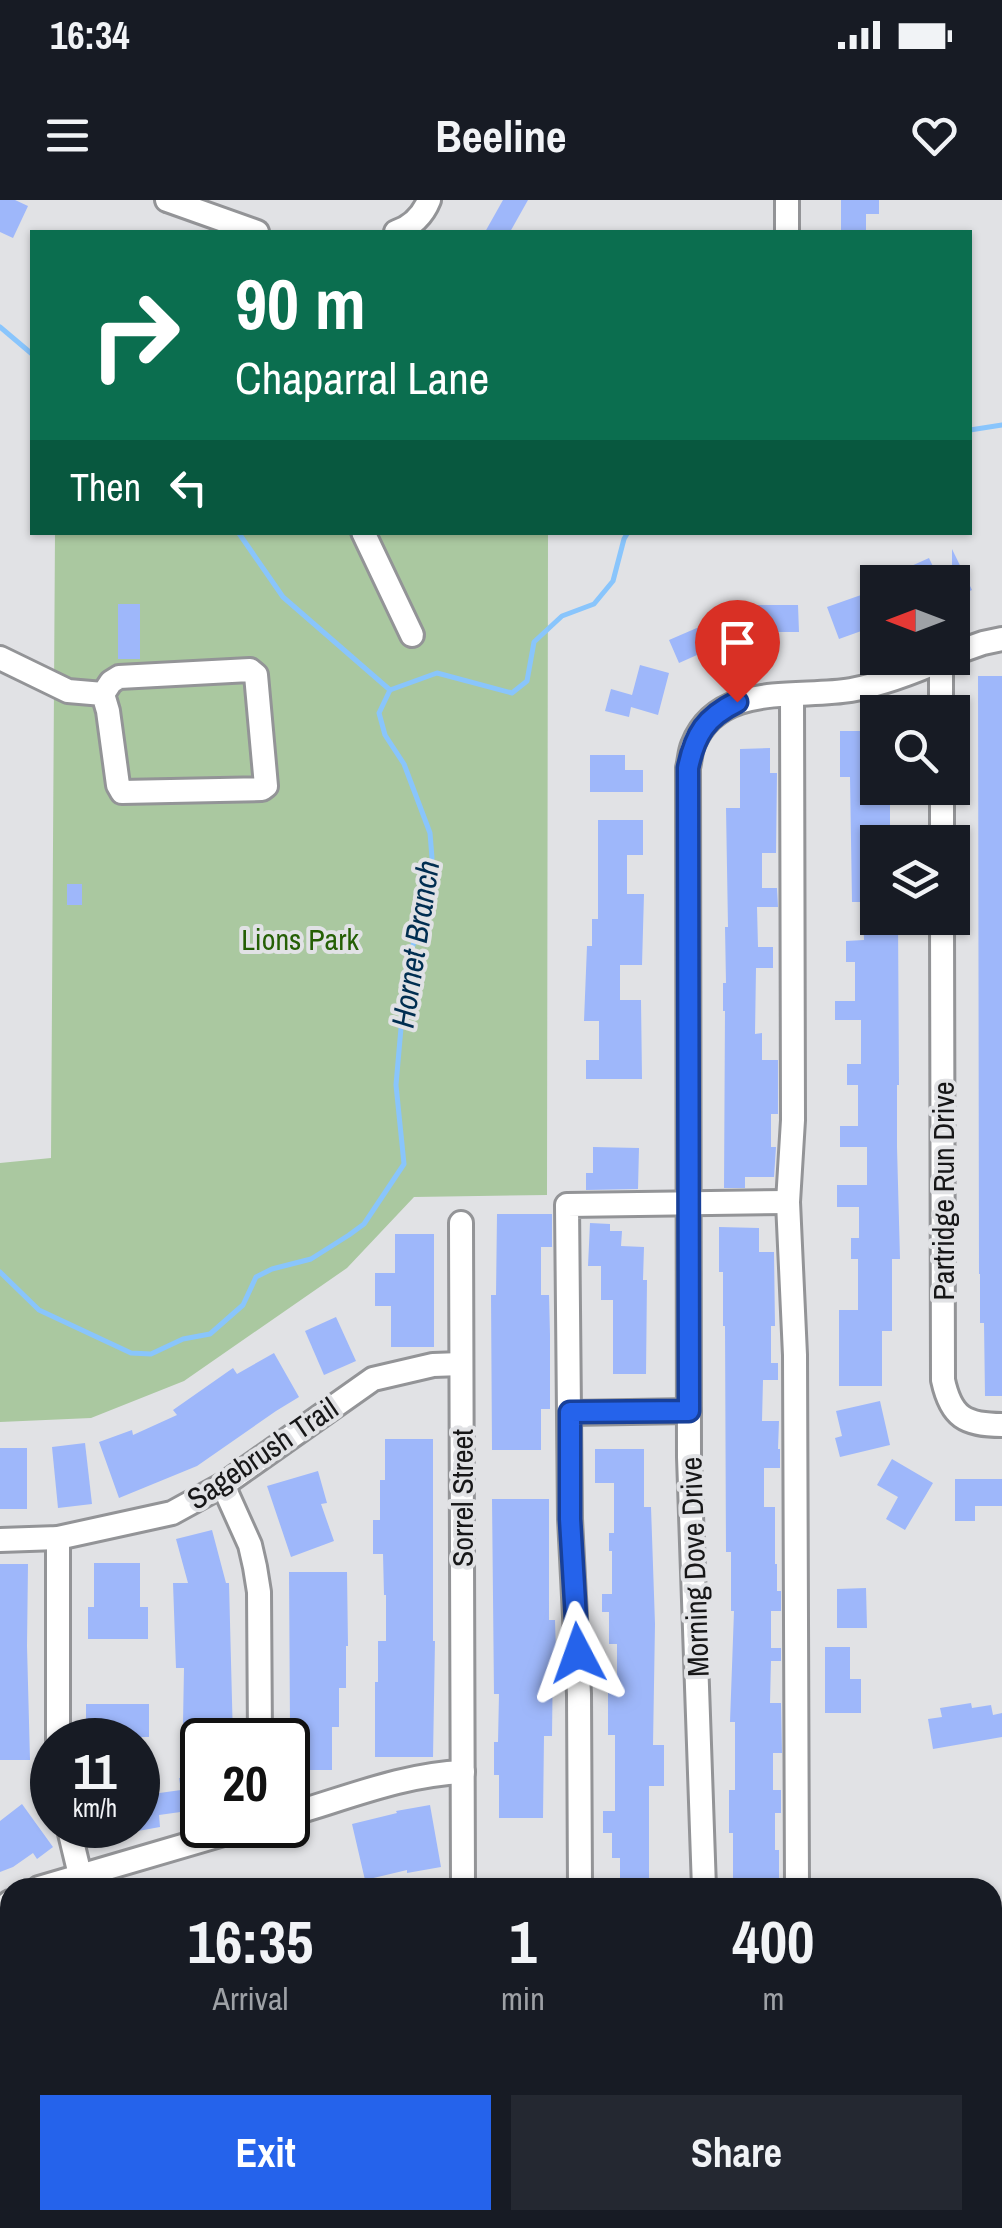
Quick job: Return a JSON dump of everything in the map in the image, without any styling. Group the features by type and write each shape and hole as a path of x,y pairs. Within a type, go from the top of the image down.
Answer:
{"street":[{"path":"167,200 250,230"},
{"path":"402,230 426,209 429,200"},
{"path":"786,200 787,230"},
{"path":"364,535 412,635"},
{"name":"Morning Dove Drive","path":"970,648 1002,639"},
{"path":"0,658 68,692 102,694"},
{"path":"250,670 256,675 266,786 122,792 102,694 119,677 250,670"},
{"name":"Morning Dove Drive","path":"704,1878 689,1411 687,800 691,756 693,744 706,725 720,710 737,702 855,690 896,675"},
{"path":"792,695 793,1120 788,1202 795,1372 797,1878"},
{"name":"Partridge Run Drive","path":"942,935 944,1380 947,1398 968,1422 1002,1425"},
{"path":"580,1878 579,1680 570,1519 567,1205 788,1202"},
{"name":"Sorrel Street","path":"461,1223 463,1878"},
{"name":"Sagebrush Trail","path":"0,1540 58,1538 172,1513 223,1484 373,1378 432,1365 461,1364"},
{"path":"570,1412 689,1411"},
{"path":"223,1484 256,1567 260,1718"},
{"path":"58,1538 58,1718"},
{"path":"310,1809 414,1778 463,1772"},
{"path":"73,1878 180,1847"},
{"path":"73,1848 80,1876"}],"green space":[{"name":"Lions Park","path":"55,535 548,535 547,1195 414,1197 347,1268 184,1381 91,1418 0,1422 0,1163 51,1158"}],"building":[{"path":"0,200 15,200 28,206 13,238 0,232"},
{"path":"503,200 528,200 511,230 486,230"},
{"path":"841,200 879,200 879,214 866,214 866,230 841,230"},
{"path":"929,558 932,565 913,565"},
{"path":"860,595 860,631 839,639 827,607"},
{"path":"118,604 140,604 140,659 118,659"},
{"path":"750,605 798,605 799,632 770,632 770,652 750,652"},
{"path":"713,621 732,663 715,670 706,651 679,663 669,640"},
{"path":"640,665 669,673 658,715 631,707 629,717 605,711 611,689 632,695"},
{"path":"978,676 1002,676 1002,1396 985,1396 984,1323 980,1323"},
{"path":"840,731 860,731 860,805 890,805 890,825 860,825 860,902 852,902 850,777 840,777"},
{"path":"770,748 770,773 777,773 776,853 762,853 762,888 777,888 778,907 757,907 758,947 773,947 773,968 756,968 755,1034 762,1033 762,1060 778,1060 778,1114 771,1114 771,1147 776,1147 774,1177 745,1177 745,1188 724,1188 726,808 740,808 740,749"},
{"path":"590,755 625,755 625,770 643,770 643,792 590,792"},
{"path":"598,820 643,820 643,855 627,855 627,894 644,894 642,965 620,965 620,1000 641,1000 642,1079 586,1079 586,1060 599,1060 599,1021 584,1021 587,946 592,946 592,919 598,919"},
{"path":"67,884 82,884 82,905 67,905"},
{"path":"864,935 898,935 900,1259 892,1259 892,1331 882,1331 882,1386 839,1386 839,1310 858,1310 858,1259 851,1259 851,1238 859,1238 859,1207 837,1207 837,1185 867,1185 867,1147 840,1147 840,1126 858,1126 858,1085 847,1085 847,1064 861,1064 861,1020 835,1020 835,1001 855,1001 855,962 846,962 846,941 864,940"},
{"path":"593,1147 639,1148 638,1189 586,1190 586,1173 593,1173"},
{"path":"497,1214 552,1214 552,1247 541,1247 541,1295 549,1295 550,1409 541,1409 541,1450 492,1450 491,1295 496,1295"},
{"path":"590,1223 610,1224 610,1231 622,1231 621,1246 644,1247 646,1374 613,1374 613,1300 601,1300 601,1266 588,1266"},
{"path":"719,1227 759,1228 759,1252 774,1252 771,1363 778,1363 778,1380 763,1380 762,1421 779,1421 780,1468 764,1468 764,1507 775,1507 775,1564 777,1591 781,1591 781,1611 771,1611 771,1648 781,1648 781,1661 771,1661 770,1703 781,1703 782,1753 773,1753 773,1790 781,1790 781,1813 775,1813 779,1878 733,1878 729,1790 735,1790 735,1722 730,1722 734,1611 731,1552 726,1552 725,1326 723,1272 719,1272"},
{"path":"395,1234 434,1234 434,1347 391,1347 391,1306 375,1306 375,1273 395,1273"},
{"path":"336,1317 356,1361 324,1375 305,1331"},
{"path":"274,1353 299,1397 197,1466 119,1498 99,1442 132,1430 133,1435 177,1415 173,1410 233,1368 237,1374"},
{"path":"880,1401 890,1445 840,1457 835,1438 842,1436 836,1411"},
{"path":"385,1439 433,1439 433,1757 375,1757 375,1682 378,1641 386,1641 386,1595 383,1554 373,1554 373,1520 380,1520"},
{"path":"85,1443 92,1504 58,1508 52,1447"},
{"path":"0,1448 27,1448 27,1509 0,1509"},
{"path":"595,1449 644,1449 644,1507 651,1507 655,1624 653,1745 664,1745 664,1786 649,1786 649,1878 620,1878 620,1858 612,1858 612,1833 603,1833 603,1811 615,1811 615,1735 608,1735 608,1689 617,1689 617,1644 609,1644 609,1612 602,1612 602,1594 612,1594 609,1533 614,1533 614,1483 595,1483"},
{"path":"892,1459 933,1483 905,1530 886,1519 898,1497 877,1485"},
{"path":"318,1471 327,1503 321,1504 334,1541 291,1557 267,1486"},
{"path":"955,1479 1002,1479 1002,1506 975,1506 975,1521 955,1521"},
{"path":"492,1499 549,1499 549,1620 555,1620 556,1652 552,1736 544,1736 543,1818 499,1818 499,1775 494,1775 499,1694 494,1694"},
{"path":"212,1530 229,1583 232,1718 183,1718 184,1668 176,1668 173,1583 188,1583 176,1539"},
{"path":"94,1563 140,1563 140,1607 148,1607 148,1639 88,1639 88,1607 94,1607"},
{"path":"0,1564 28,1564 30,1760 0,1760"},
{"path":"289,1572 347,1572 346,1688 339,1688 339,1727 332,1727 332,1770 310,1770 310,1718 290,1718"},
{"path":"866,1588 867,1628 837,1628 837,1589"},
{"path":"825,1647 850,1647 850,1679 861,1679 861,1713 825,1713"},
{"path":"971,1703 972,1708 991,1705 993,1715 1002,1713 1002,1737 933,1749 928,1719 942,1717 940,1708"},
{"path":"86,1704 149,1704 149,1718 86,1718"},
{"path":"180,1790 180,1812 160,1815 160,1793"},
{"path":"22,1804 30,1815 30,1848 52,1848 37,1859 33,1853 0,1872 0,1821"},
{"path":"430,1805 441,1867 365,1878 352,1824"}],"waterway":[{"path":"0,327 30,352"},
{"name":"Hornet Branch","path":"972,430 1002,425"},
{"path":"240,535 283,597 390,690"},
{"name":"Hornet Branch","path":"0,1272 39,1310 131,1353 151,1354 183,1339 210,1334 243,1305 256,1277 311,1259 364,1224 404,1164 396,1085 406,971 432,858 430,833 404,764 385,735 379,713 390,690 437,673 512,693 527,681 534,642 562,616 594,604 613,581 626,535"}],"route":[{"path":"578,1653 570,1519 570,1412 689,1411 688,768 693,744 706,725 720,710 737,702"}]}
